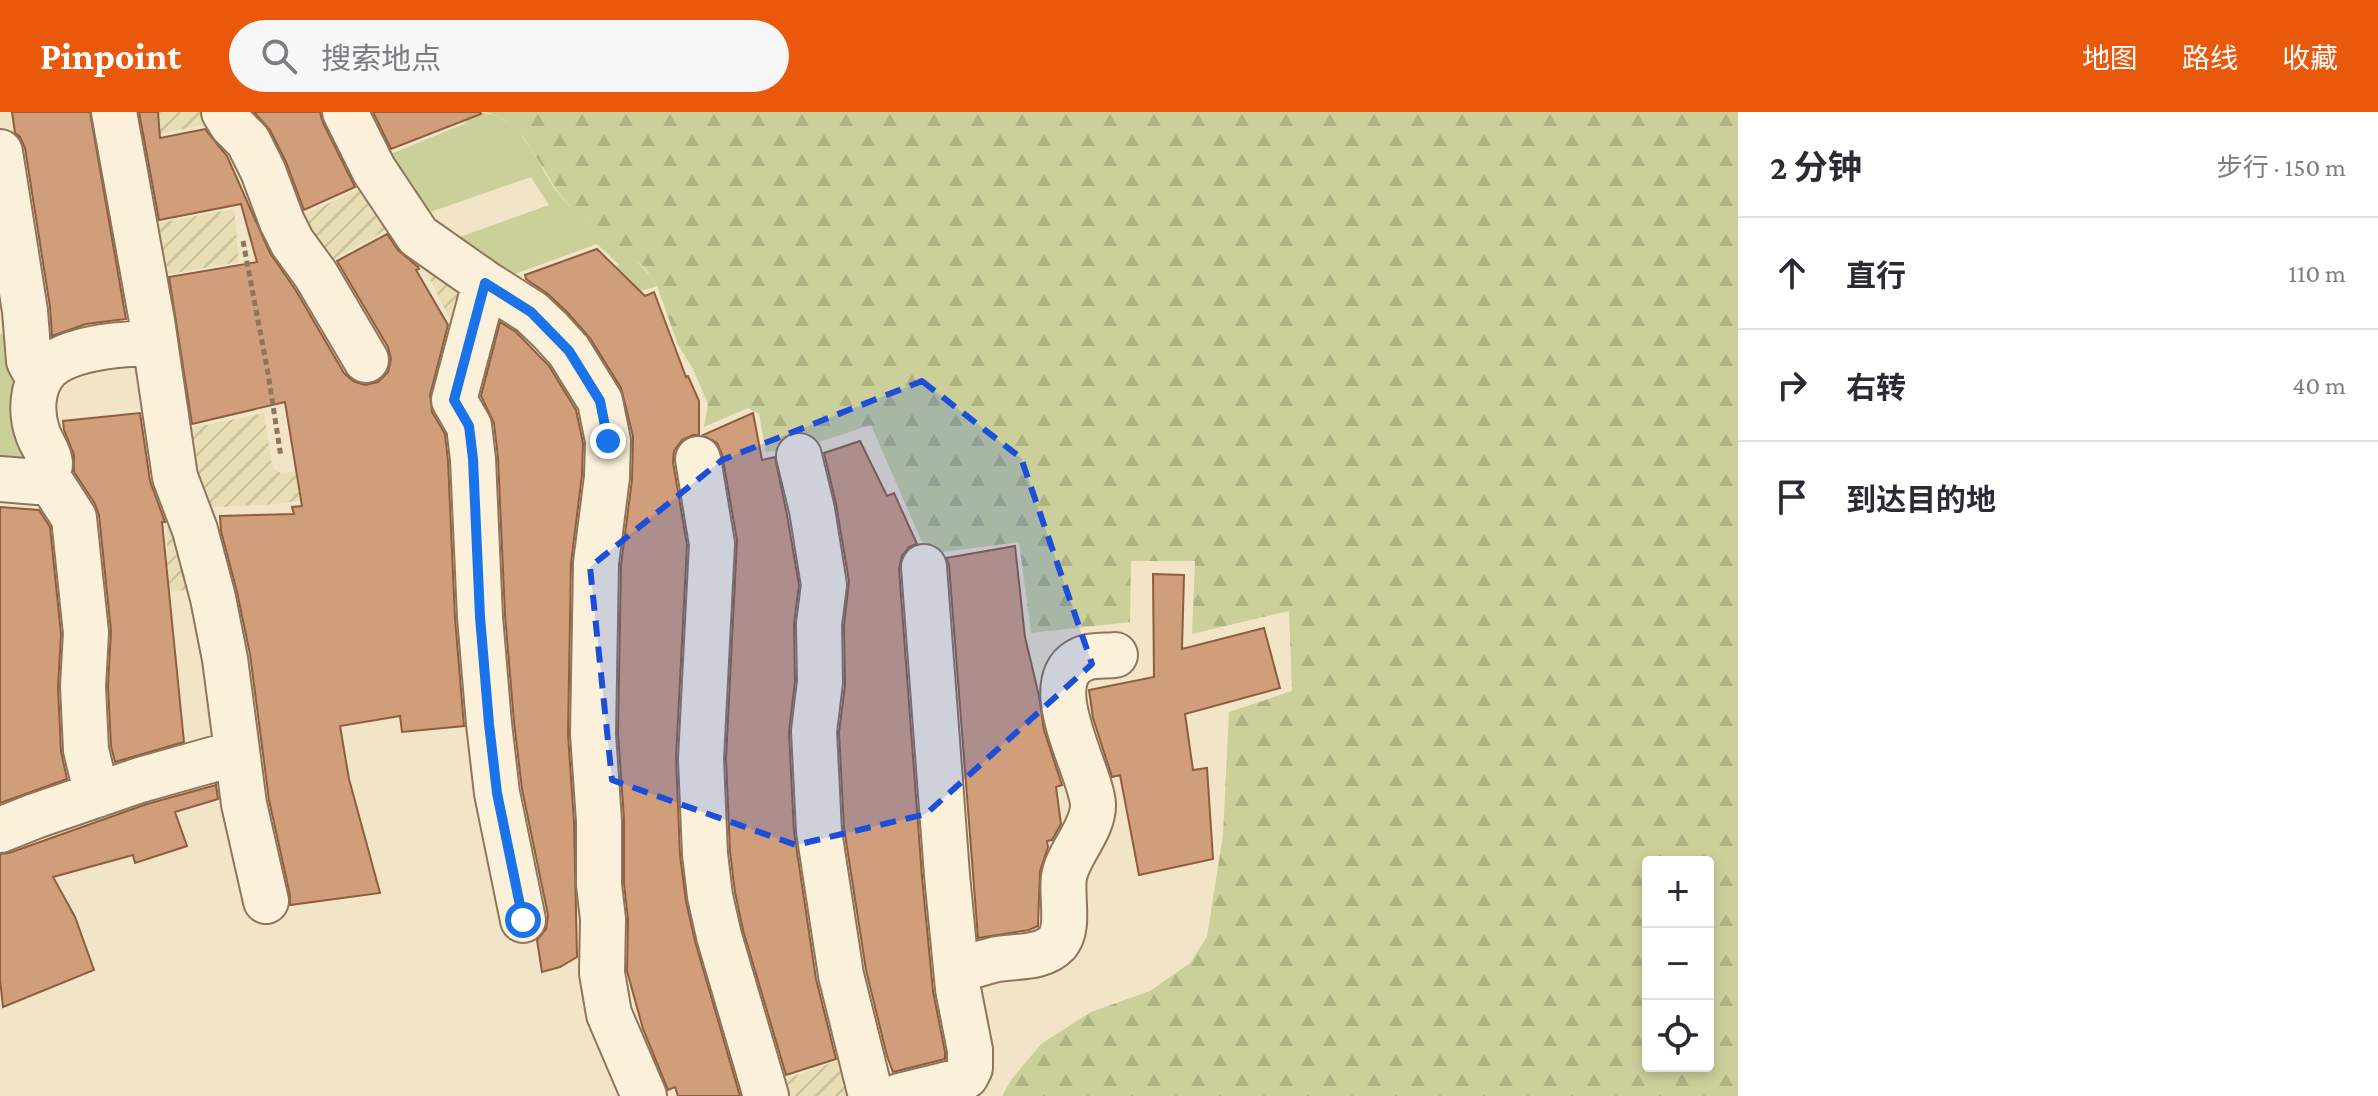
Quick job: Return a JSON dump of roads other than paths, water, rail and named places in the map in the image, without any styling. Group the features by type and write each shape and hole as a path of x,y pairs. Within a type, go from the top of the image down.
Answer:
{"street":[{"path":"114,112 155,342 175,477 195,530 213,598 225,659 244,804 266,901"},
{"path":"224,112 248,141 292,242 316,275 366,360"},
{"path":"345,112 374,170 418,236 531,312 569,351 600,401 608,441 607,477 596,563 593,734 603,919 602,973 609,1014 644,1096"},
{"path":"0,152 25,311 29,361 41,375"},
{"path":"485,283 454,400 469,426 489,724 497,793 523,920"},
{"path":"0,479 37,482 47,476 50,465 34,420 33,399 41,375 55,362 78,352 155,342"},
{"path":"799,456 812,510 824,585 819,624 820,682 814,731 819,831 841,975 871,1096"},
{"path":"698,459 712,544 701,759 705,854 719,936 766,1096"},
{"path":"47,476 74,518 86,633 83,686 86,750 97,795"},
{"path":"899,1096 956,1082 966,1076 970,1068 970,1050 958,989 924,567"},
{"path":"958,971 995,960 1046,951 1058,942 1064,930 1064,875 1081,842 1093,806 1062,699 1064,680 1072,666 1086,657 1115,655"},
{"path":"0,830 97,795 236,753"}]}
